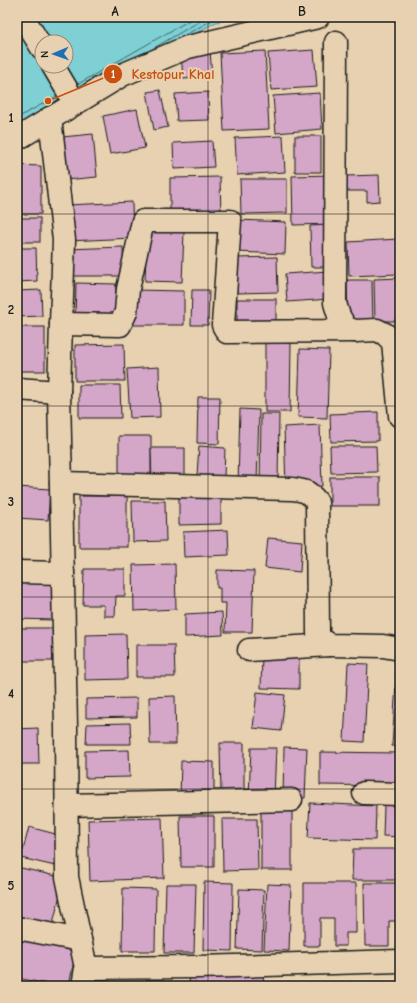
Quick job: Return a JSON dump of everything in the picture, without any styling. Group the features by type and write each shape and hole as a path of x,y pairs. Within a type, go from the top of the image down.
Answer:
{"street":[{"path":"23,17 34,35"},
{"path":"17,139 122,75 188,47 318,17"},
{"path":"336,42 335,303 339,316 346,328 355,331"},
{"path":"58,74 75,103"},
{"path":"50,118 64,240 60,324 59,392 66,727 67,877 80,940 84,977 198,967 400,961"},
{"path":"60,324 120,324 126,312 128,289 143,221 230,221 223,325 227,332 377,330 385,334 392,342 400,416"},
{"path":"17,388 59,392"},
{"path":"61,483 292,489 305,491 317,502 318,633 320,639 329,645"},
{"path":"17,572 63,574"},
{"path":"249,650 329,645 383,646 400,649"},
{"path":"364,793 400,794"},
{"path":"67,805 291,800"},
{"path":"17,928 80,940"}],"water":[{"path":"17,17 244,17 216,22 17,135"}],"building":[{"path":"210,50 212,77 183,79 181,52"},
{"path":"314,50 317,87 271,90 268,53"},
{"path":"265,51 269,129 224,131 220,53"},
{"path":"160,90 168,127 154,130 147,92"},
{"path":"208,92 209,120 177,121 175,94"},
{"path":"320,93 322,129 276,133 273,96"},
{"path":"137,109 145,148 110,154 103,116"},
{"path":"93,134 97,177 65,180 62,137"},
{"path":"283,136 285,172 237,175 235,138"},
{"path":"295,136 321,136 321,172 295,172"},
{"path":"212,141 214,167 174,169 173,143"},
{"path":"17,165 41,166 41,214 17,214"},
{"path":"333,175 334,224 293,225 292,176"},
{"path":"379,175 380,201 367,202 367,191 346,191 346,176"},
{"path":"220,177 221,216 170,217 170,178"},
{"path":"240,179 287,179 287,213 241,214"},
{"path":"132,202 133,238 68,241 67,205"},
{"path":"17,218 40,218 40,242 17,242"},
{"path":"238,220 286,222 285,254 236,252"},
{"path":"330,225 331,267 311,267 310,226"},
{"path":"147,230 184,232 182,282 145,281"},
{"path":"398,239 399,274 349,276 348,242"},
{"path":"123,247 124,276 67,276 67,249"},
{"path":"17,248 36,248 37,281 17,282"},
{"path":"277,257 278,292 237,293 236,258"},
{"path":"328,271 330,299 287,302 285,274"},
{"path":"400,278 400,321 375,321 374,279"},
{"path":"347,280 372,280 373,325 348,326"},
{"path":"76,283 116,284 115,321 75,320"},
{"path":"41,290 42,316 17,317 17,291"},
{"path":"133,290 184,291 184,325 133,325"},
{"path":"192,290 209,290 208,325 191,325"},
{"path":"237,299 276,299 276,322 237,322"},
{"path":"17,327 45,327 45,371 17,371"},
{"path":"265,342 291,342 290,412 265,412"},
{"path":"124,344 125,381 75,381 75,345"},
{"path":"300,349 329,350 327,418 298,417"},
{"path":"159,367 160,417 130,418 127,369"},
{"path":"79,385 120,385 121,418 79,418"},
{"path":"198,397 220,397 219,444 197,443"},
{"path":"240,409 259,410 257,484 238,483"},
{"path":"378,412 378,441 331,442 330,414"},
{"path":"261,414 279,414 278,484 260,484"},
{"path":"320,425 322,486 286,488 284,427"},
{"path":"119,436 151,436 151,483 119,483"},
{"path":"199,446 225,448 224,477 197,475"},
{"path":"330,446 376,446 377,472 331,473"},
{"path":"151,448 185,448 185,482 152,482"},
{"path":"330,477 380,477 380,506 330,506"},
{"path":"17,487 50,489 48,520 17,518"},
{"path":"179,490 221,490 221,524 179,525"},
{"path":"79,496 127,496 127,547 79,547"},
{"path":"132,501 165,501 166,541 133,542"},
{"path":"228,530 229,555 184,557 183,532"},
{"path":"268,538 302,541 300,572 265,568"},
{"path":"175,564 176,609 134,611 133,565"},
{"path":"84,569 125,569 125,596 116,596 115,616 104,616 104,605 83,605"},
{"path":"217,570 254,571 252,632 225,632 226,603 220,603 220,588 217,588"},
{"path":"17,581 53,582 53,620 17,619"},
{"path":"222,612 223,635 185,637 185,614"},
{"path":"17,628 54,628 55,661 17,661"},
{"path":"126,634 127,679 85,680 85,635"},
{"path":"136,645 174,645 175,677 136,677"},
{"path":"262,655 299,656 299,689 261,688"},
{"path":"348,663 368,664 364,742 344,741"},
{"path":"397,668 400,668 400,747 392,746"},
{"path":"257,692 285,695 281,731 253,728"},
{"path":"175,696 176,744 150,744 149,697"},
{"path":"137,698 137,717 86,718 86,699"},
{"path":"130,723 131,744 86,744 87,724"},
{"path":"38,728 39,764 17,764 17,729"},
{"path":"220,743 244,743 244,797 221,797"},
{"path":"284,747 307,748 305,798 283,797"},
{"path":"251,748 276,748 274,797 249,796"},
{"path":"129,750 130,777 85,778 85,751"},
{"path":"320,752 400,753 400,786 320,785"},
{"path":"181,761 214,762 214,798 180,798"},
{"path":"310,803 376,806 375,840 308,838"},
{"path":"384,805 400,806 400,837 383,836"},
{"path":"261,809 292,809 292,870 261,870"},
{"path":"180,816 214,816 214,867 181,867"},
{"path":"162,818 164,878 90,881 88,820"},
{"path":"222,819 257,819 258,870 223,871"},
{"path":"29,827 63,836 55,866 21,858"},
{"path":"353,849 400,849 400,880 352,880"},
{"path":"17,867 64,878 52,928 17,920"},
{"path":"204,882 233,883 232,951 203,950"},
{"path":"304,883 356,883 356,933 346,933 346,946 334,946 334,918 320,918 320,946 304,946"},
{"path":"364,883 400,883 400,921 389,921 389,946 365,946"},
{"path":"166,884 196,884 194,953 164,953"},
{"path":"267,884 291,885 289,951 264,950"},
{"path":"123,888 156,889 155,951 122,951"},
{"path":"239,889 264,890 262,950 237,949"},
{"path":"23,934 77,945 69,986 59,986 17,978 17,965"},
{"path":"190,967 264,971 263,986 189,986"}],"place":[{"name":"Kestopur Khal","path":"48,101"}]}
